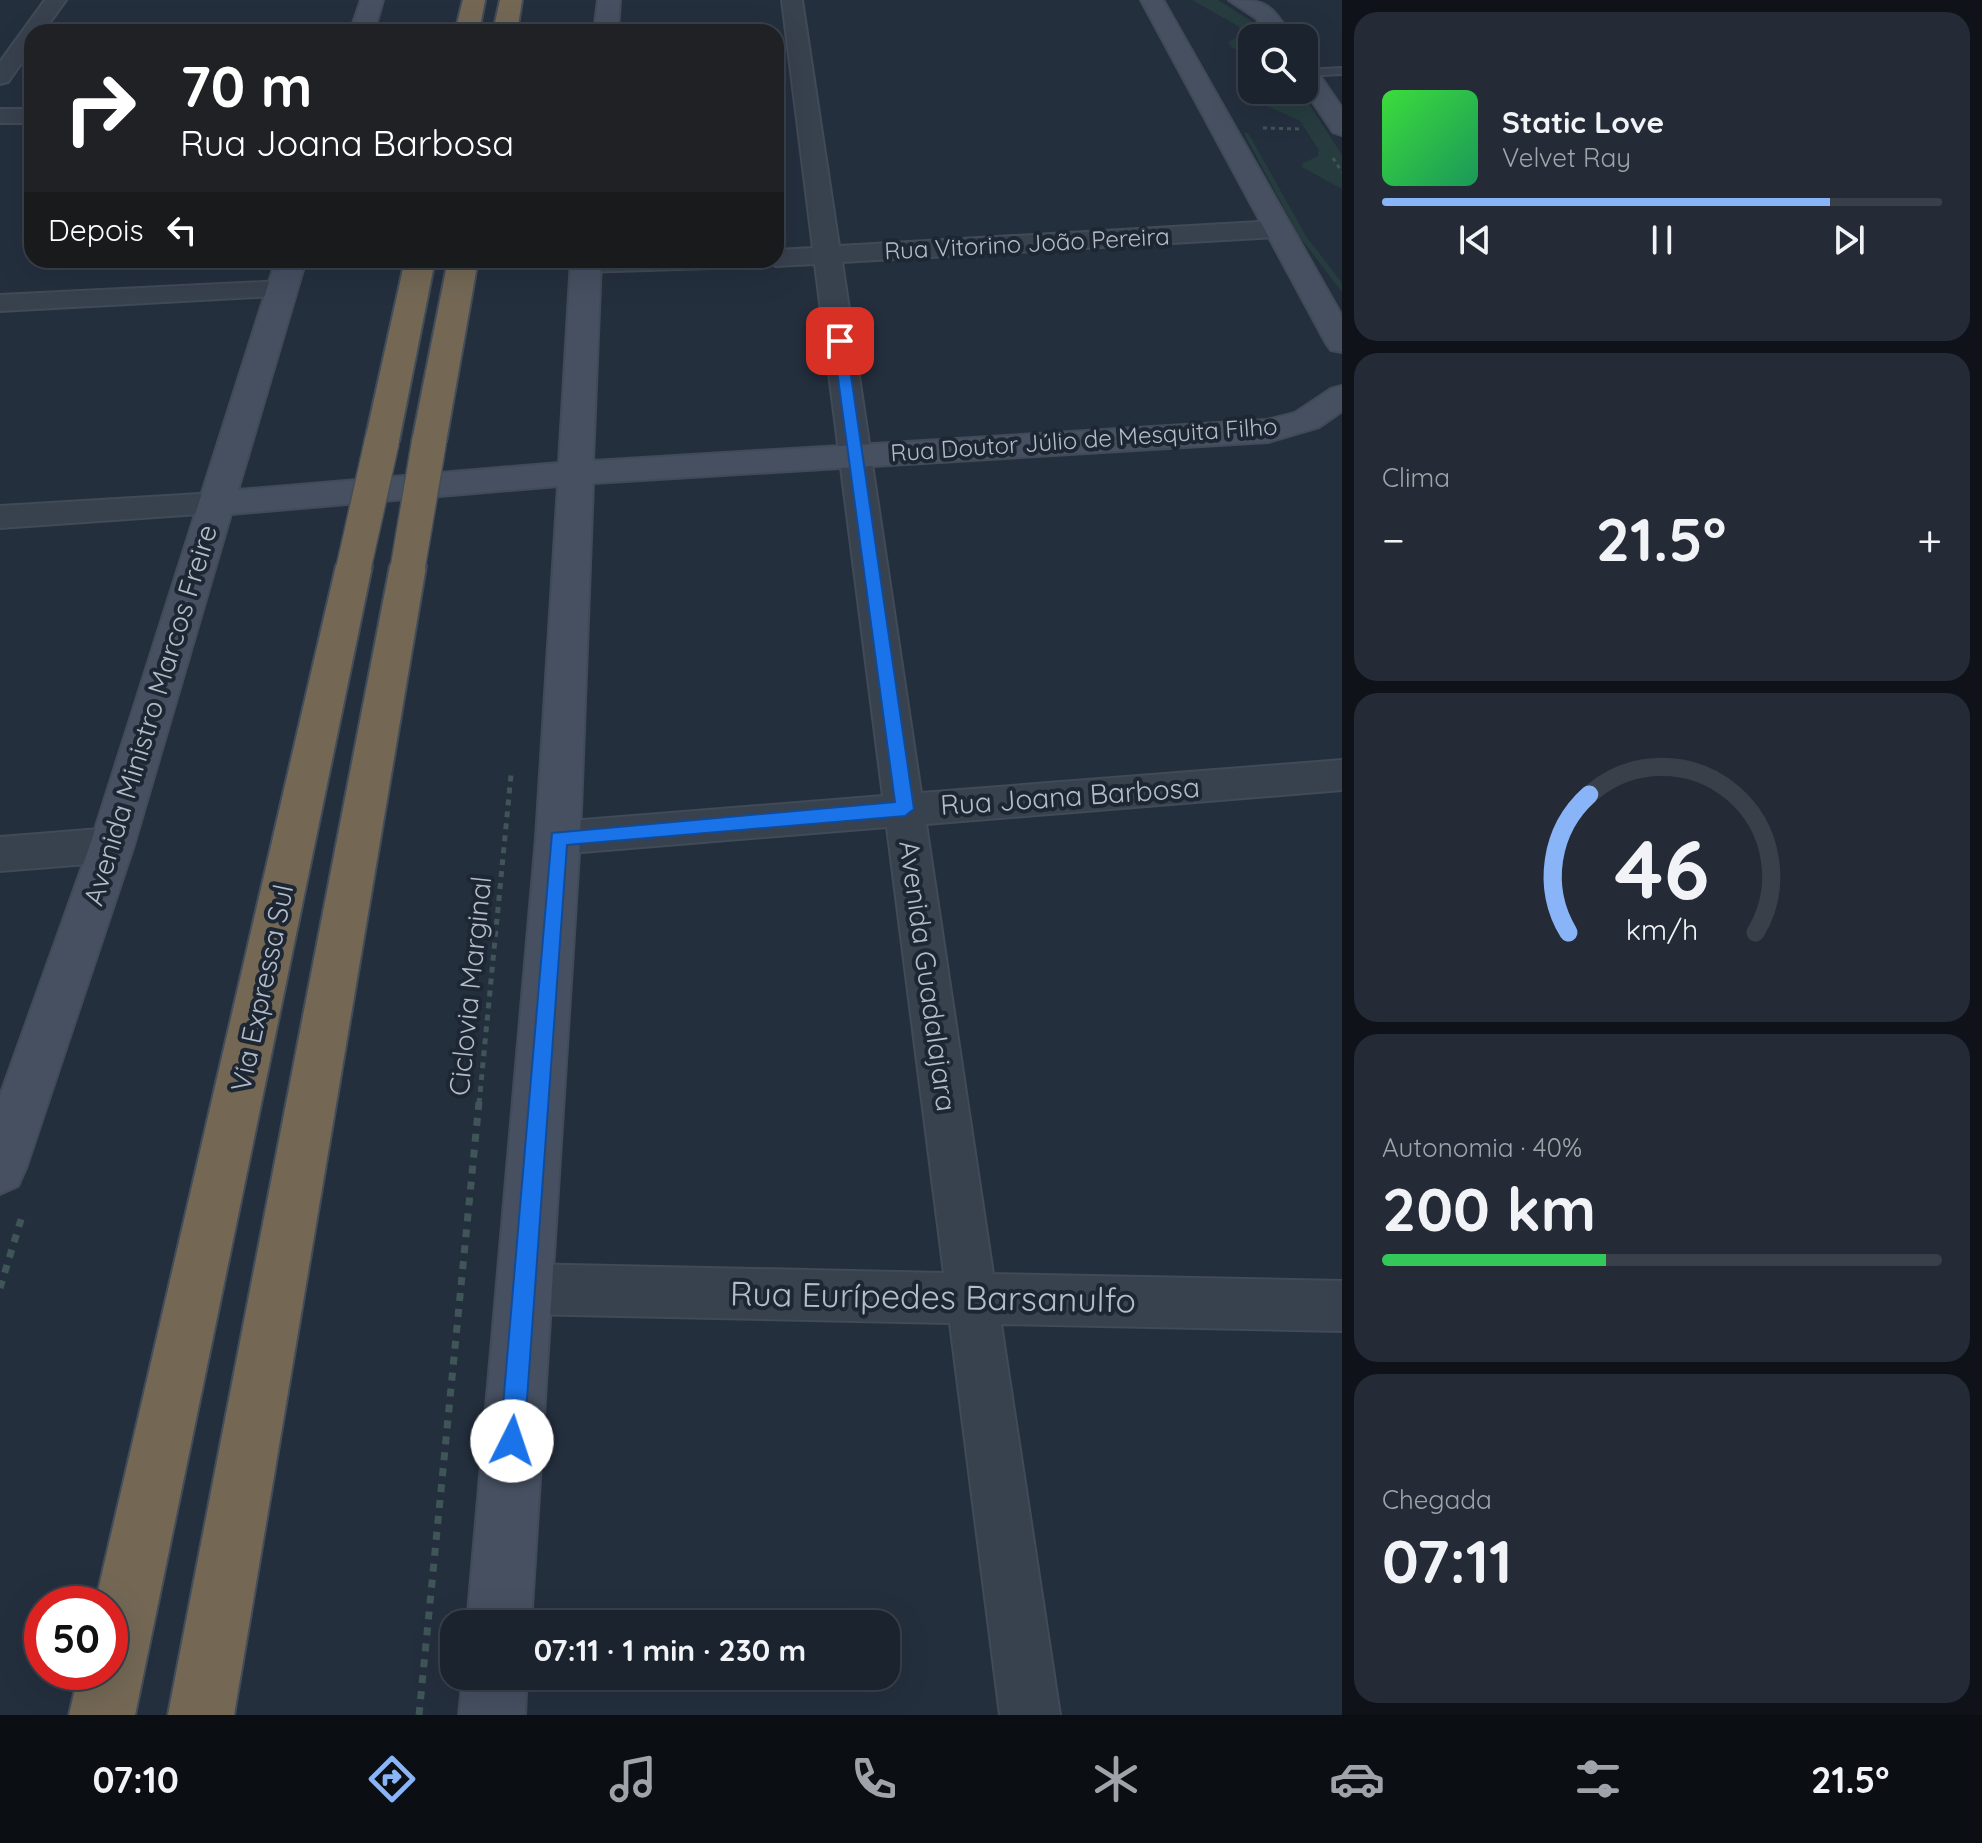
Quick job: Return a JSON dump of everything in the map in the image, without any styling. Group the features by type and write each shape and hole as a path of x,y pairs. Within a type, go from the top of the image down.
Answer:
{"highway":[{"path":"469,24 474,0"},
{"path":"506,24 511,0"},
{"name":"Via Expressa Sul","path":"102,1715 418,268"},
{"path":"201,1715 462,268"}],"main road":[{"path":"364,24 372,0"},
{"path":"607,24 609,0"},
{"path":"1152,0 1337,330"},
{"path":"1240,0 1262,6 1273,24"},
{"path":"1318,90 1338,115"},
{"path":"500,1610 558,838 578,473 585,268"},
{"name":"Avenida Ministro Marcos Freire","path":"0,1168 112,845 287,274"},
{"name":"Rua Doutor Júlio de Mesquita Filho","path":"216,504 578,473 1268,431 1307,420 1342,396"},
{"path":"492,1715 494,1690"}],"street":[{"path":"38,24 56,0"},
{"name":"Avenida Guadalajara","path":"792,0 1030,1715"},
{"path":"0,77 24,43"},
{"path":"0,116 24,116"},
{"name":"Rua Vitorino João Pereira","path":"784,258 1278,229"},
{"path":"0,303 287,274"},
{"path":"0,517 216,504"},
{"name":"Rua Joana Barbosa","path":"558,838 1342,775"},
{"path":"0,854 112,845"},
{"name":"Rua Eurípedes Barsanulfo","path":"523,1289 1342,1306"}],"lane":[{"path":"1318,72 1342,71"}],"path":[{"path":"1222,128 1306,129"},
{"name":"Ciclovia Marginal","path":"419,1715 512,763"}],"green space":[{"path":"1192,0 1218,0 1255,24 1238,26"},
{"path":"1238,37 1238,50 1232,48 1228,42"},
{"path":"1262,104 1309,104 1342,155 1342,189 1302,167 1303,163 1318,156 1319,150 1300,121"},
{"path":"1244,133 1248,133 1306,236 1342,283 1342,292 1299,236"}],"route":[{"path":"512,1441 558,838 905,809 840,341"}]}
